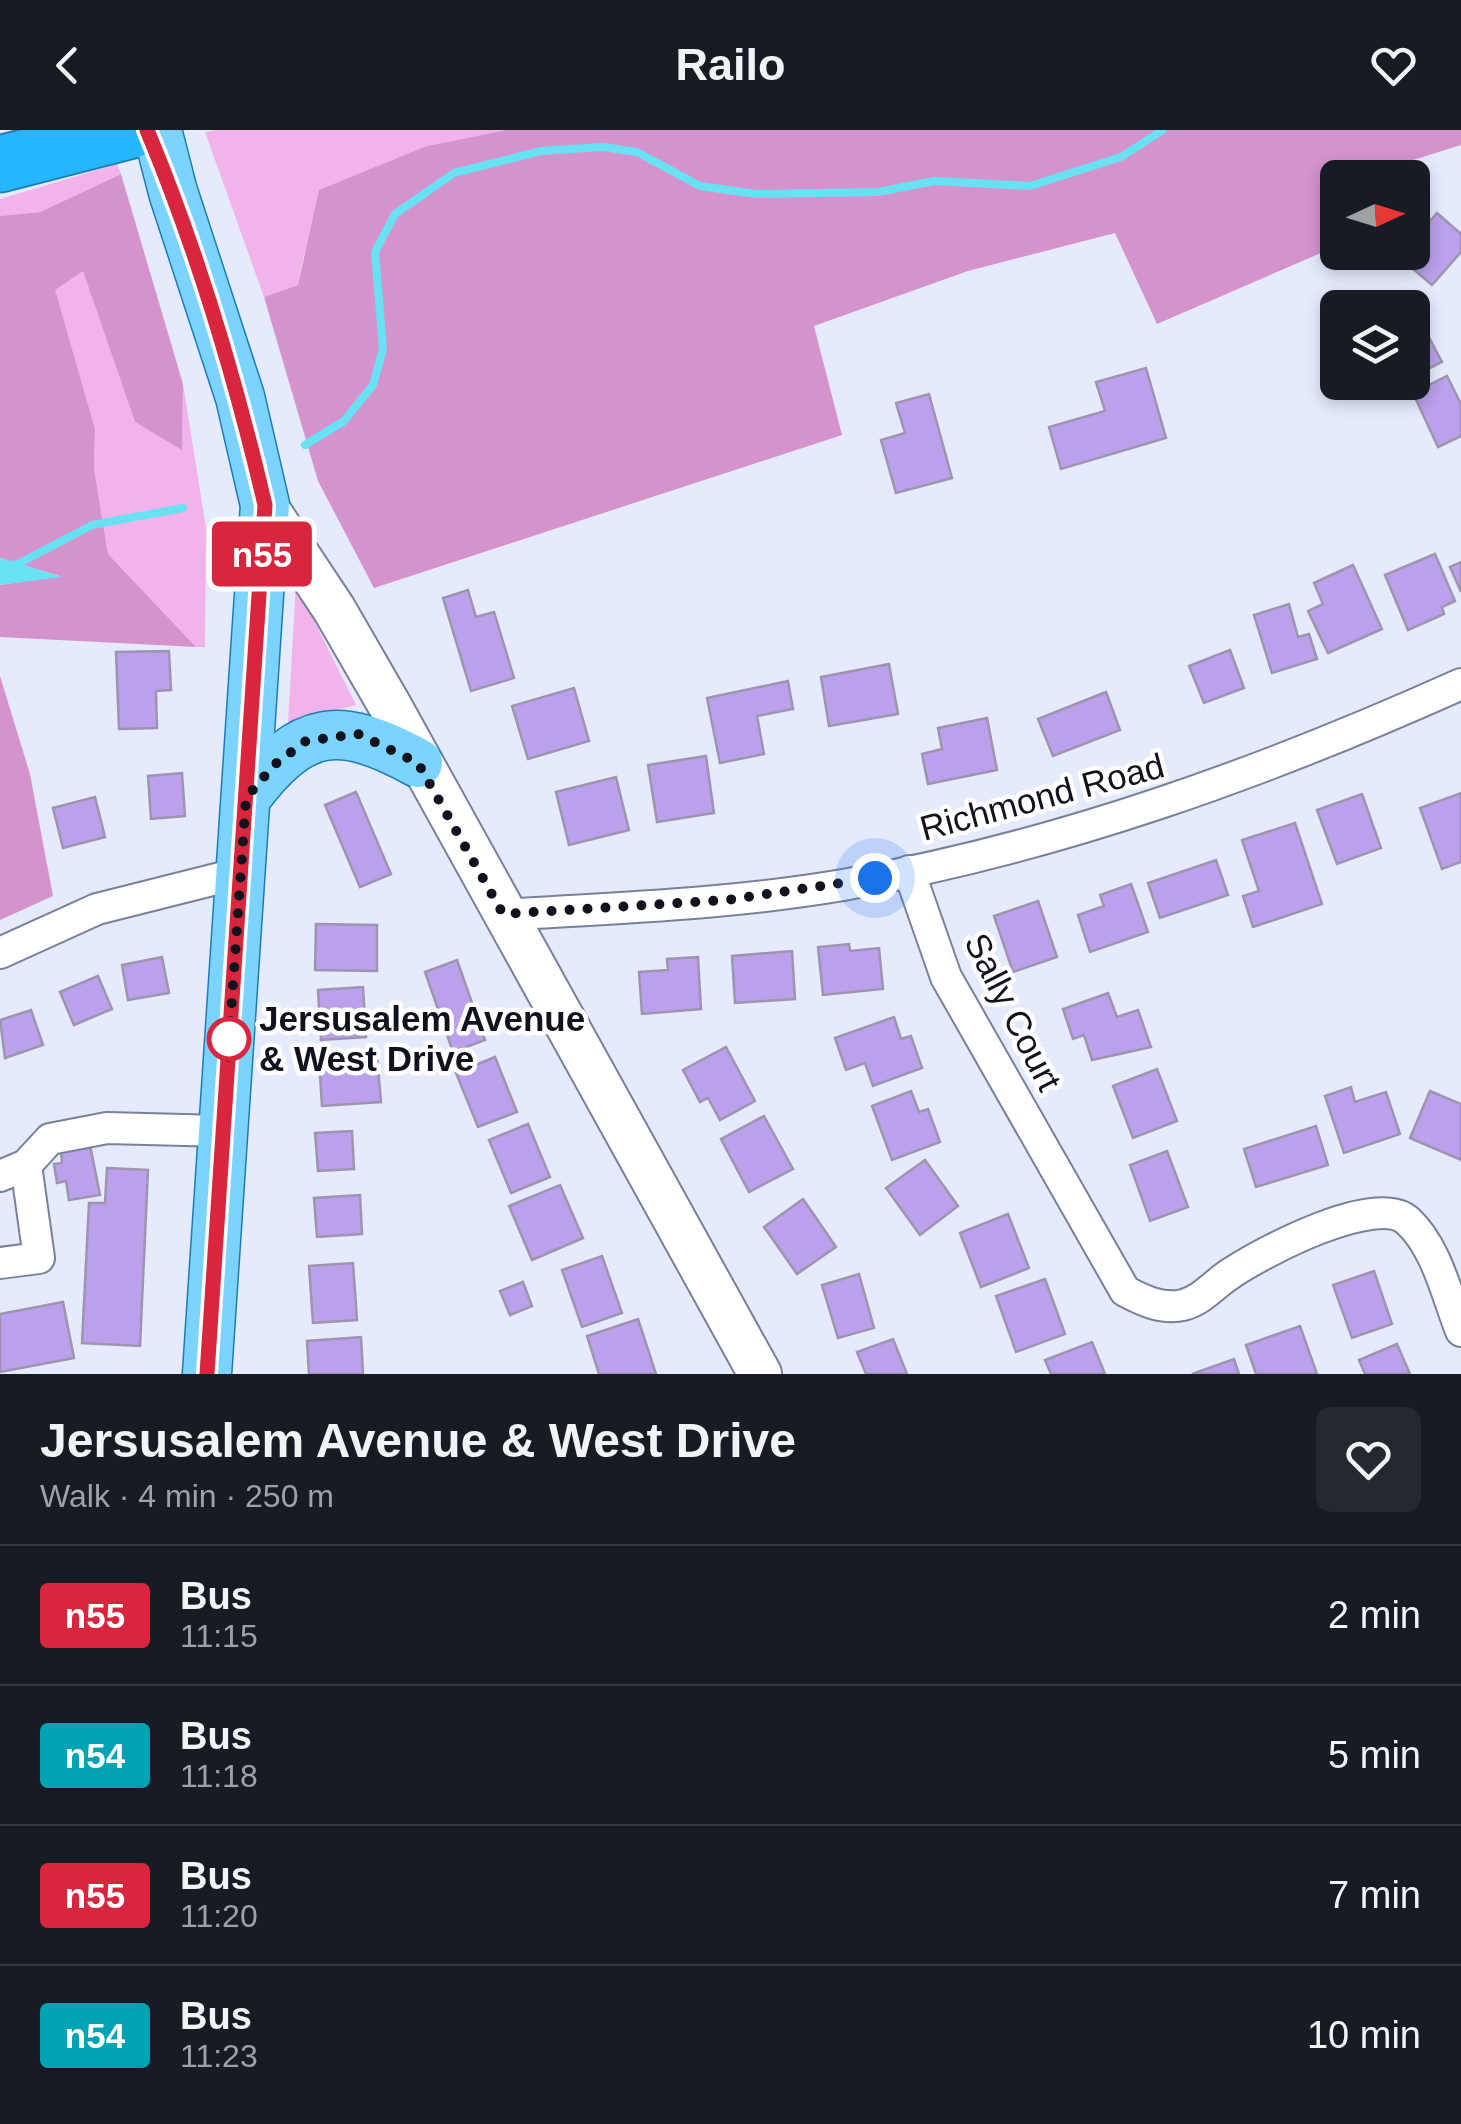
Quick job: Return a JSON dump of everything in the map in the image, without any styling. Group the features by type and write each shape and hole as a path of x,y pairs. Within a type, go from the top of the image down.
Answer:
{"highway":[{"path":"0,164 132,130"}],"main road":[{"path":"148,130 173,192"},
{"path":"157,130 173,192 240,397 265,505 206,1374"},
{"path":"265,505 334,609 760,1374"},
{"path":"246,798 290,751 324,736 358,734 418,763"}],"street":[{"name":"Richmond Road","path":"503,914 727,900 910,872 1185,797 1352,733 1461,684"},
{"name":"Sally Court","path":"910,872 946,977 1125,1291 1149,1304 1181,1306 1203,1296 1234,1271 1302,1237 1371,1211 1387,1210 1411,1224 1423,1239 1461,1331"},
{"path":"0,952 97,909 240,873"},
{"path":"0,1263 39,1258 13,1170 50,1139 107,1128 223,1131"}],"shaded area":[{"path":"506,130 427,146 304,254 298,285 264,297 205,132"},
{"path":"506,130 1461,130 1461,145 1413,160 1320,160 1320,253 1157,324 1115,233 968,271 814,326 842,435 374,588 318,481 264,297 298,285 319,190 427,146"},
{"path":"117,164 121,174 40,212 0,216 0,199"},
{"path":"121,174 183,384 182,450 135,422 83,271 55,290 95,429 94,468 108,554 196,647 0,637 0,585 59,576 0,558 0,216 40,212"},
{"path":"83,270 135,422 182,449 183,384 206,528 205,647 196,647 108,554 94,468 95,429 54,289"},
{"path":"296,584 356,705 288,723"},
{"path":"0,676 30,774 53,896 0,920"}],"water":[{"path":"0,558 62,577 0,585"}],"building":[{"path":"1437,213 1461,234 1461,252 1432,285 1414,270 1430,270 1430,221"},
{"path":"1430,339 1442,362 1430,368"},
{"path":"1146,368 1166,438 1061,469 1049,427 1105,411 1096,382"},
{"path":"1447,376 1461,404 1461,436 1438,447 1416,400 1430,400 1430,384"},
{"path":"929,394 952,478 896,493 881,440 905,433 896,403"},
{"path":"1435,554 1455,601 1442,607 1444,614 1408,630 1385,575"},
{"path":"1461,562 1461,592 1450,567"},
{"path":"1353,565 1382,629 1328,653 1308,611 1323,604 1314,583"},
{"path":"468,590 476,617 494,612 514,678 471,691 443,598"},
{"path":"1289,604 1298,637 1309,634 1317,659 1272,673 1254,615"},
{"path":"1230,650 1244,688 1204,703 1189,666"},
{"path":"169,651 171,690 156,691 157,728 119,729 116,652"},
{"path":"889,664 898,714 829,726 821,677"},
{"path":"788,681 793,709 757,716 764,754 720,763 707,698"},
{"path":"574,688 589,741 528,759 512,706"},
{"path":"1106,692 1120,730 1053,756 1038,719"},
{"path":"987,718 997,770 928,784 922,754 942,749 938,728"},
{"path":"706,756 714,813 657,822 648,765"},
{"path":"182,773 185,816 151,819 148,776"},
{"path":"616,777 629,830 569,845 556,792"},
{"path":"356,792 391,874 360,887 325,805"},
{"path":"1461,793 1461,862 1442,869 1420,808"},
{"path":"1362,794 1381,848 1337,864 1317,810"},
{"path":"95,797 105,837 63,848 53,808"},
{"path":"1295,823 1322,904 1253,927 1243,896 1259,891 1242,840"},
{"path":"1216,860 1228,895 1160,918 1148,883"},
{"path":"1131,884 1148,932 1090,952 1078,915 1104,906 1100,895"},
{"path":"1038,901 1057,957 1013,972 994,916"},
{"path":"316,924 377,925 377,971 315,970"},
{"path":"849,944 850,951 879,948 883,989 823,995 818,947"},
{"path":"792,951 795,999 735,1003 732,956"},
{"path":"162,957 169,993 128,1000 122,965"},
{"path":"698,957 701,1009 642,1014 639,972 668,970 667,959"},
{"path":"457,960 485,1040 453,1052 425,972"},
{"path":"98,976 112,1009 74,1025 60,992"},
{"path":"363,987 366,1037 321,1040 318,990"},
{"path":"1108,993 1117,1017 1138,1010 1151,1047 1092,1060 1084,1035 1073,1039 1063,1009"},
{"path":"31,1010 43,1045 5,1058 0,1020"},
{"path":"894,1017 901,1039 911,1036 922,1068 873,1086 865,1063 846,1070 835,1038"},
{"path":"726,1047 755,1101 720,1120 708,1098 700,1102 683,1070"},
{"path":"377,1055 381,1102 322,1106 319,1059"},
{"path":"495,1057 517,1112 478,1127 456,1073"},
{"path":"1157,1069 1177,1121 1133,1138 1113,1086"},
{"path":"1351,1087 1355,1102 1386,1092 1400,1134 1344,1153 1325,1096"},
{"path":"911,1091 919,1112 928,1109 940,1142 892,1160 872,1106"},
{"path":"1430,1091 1461,1104 1461,1160 1410,1138"},
{"path":"764,1116 793,1169 749,1192 721,1139"},
{"path":"528,1124 550,1177 511,1193 489,1140"},
{"path":"1316,1126 1328,1165 1256,1187 1244,1149"},
{"path":"352,1131 354,1169 318,1171 315,1133"},
{"path":"90,1145 100,1195 69,1200 66,1181 57,1183 54,1164 62,1163 61,1150"},
{"path":"1167,1151 1188,1207 1150,1221 1130,1165"},
{"path":"925,1160 958,1206 920,1235 886,1188"},
{"path":"107,1168 148,1170 140,1346 82,1343 89,1203 105,1203"},
{"path":"560,1185 583,1238 532,1260 509,1206"},
{"path":"360,1195 362,1234 317,1237 314,1198"},
{"path":"803,1199 836,1247 797,1274 764,1227"},
{"path":"1008,1214 1029,1268 981,1287 960,1233"},
{"path":"602,1256 622,1313 582,1327 562,1270"},
{"path":"353,1263 357,1320 313,1323 309,1266"},
{"path":"1374,1271 1392,1324 1352,1338 1333,1285"},
{"path":"859,1274 874,1328 838,1338 822,1285"},
{"path":"1045,1279 1065,1334 1016,1352 996,1296"},
{"path":"523,1282 532,1306 510,1315 500,1291"},
{"path":"63,1302 74,1358 0,1372 0,1314"},
{"path":"638,1319 656,1374 599,1374 587,1336"},
{"path":"1300,1326 1317,1374 1256,1374 1246,1345"},
{"path":"361,1337 363,1374 309,1374 307,1341"},
{"path":"893,1339 907,1374 866,1374 857,1352"},
{"path":"1092,1342 1105,1374 1051,1374 1045,1360"},
{"path":"1397,1344 1410,1374 1365,1374 1359,1360"},
{"path":"1234,1359 1239,1374 1192,1374"}],"waterway":[{"path":"305,445 344,421 373,385 383,349 375,252 395,214 454,173 541,151 603,147 637,152 700,186 756,194 878,192 934,181 1030,186 1121,157 1163,130"},
{"path":"0,566 18,564 92,525 183,508"}],"bus line":[{"name":"n55","path":"147,130 173,192 240,397 265,505 207,1374"}],"place":[{"name":"Jersusalem Avenue & West Drive","path":"229,1039"}],"route":[{"path":"229,1039 228,1057 246,798 290,751 324,736 358,734 418,763 503,914 727,900 875,878"}]}
